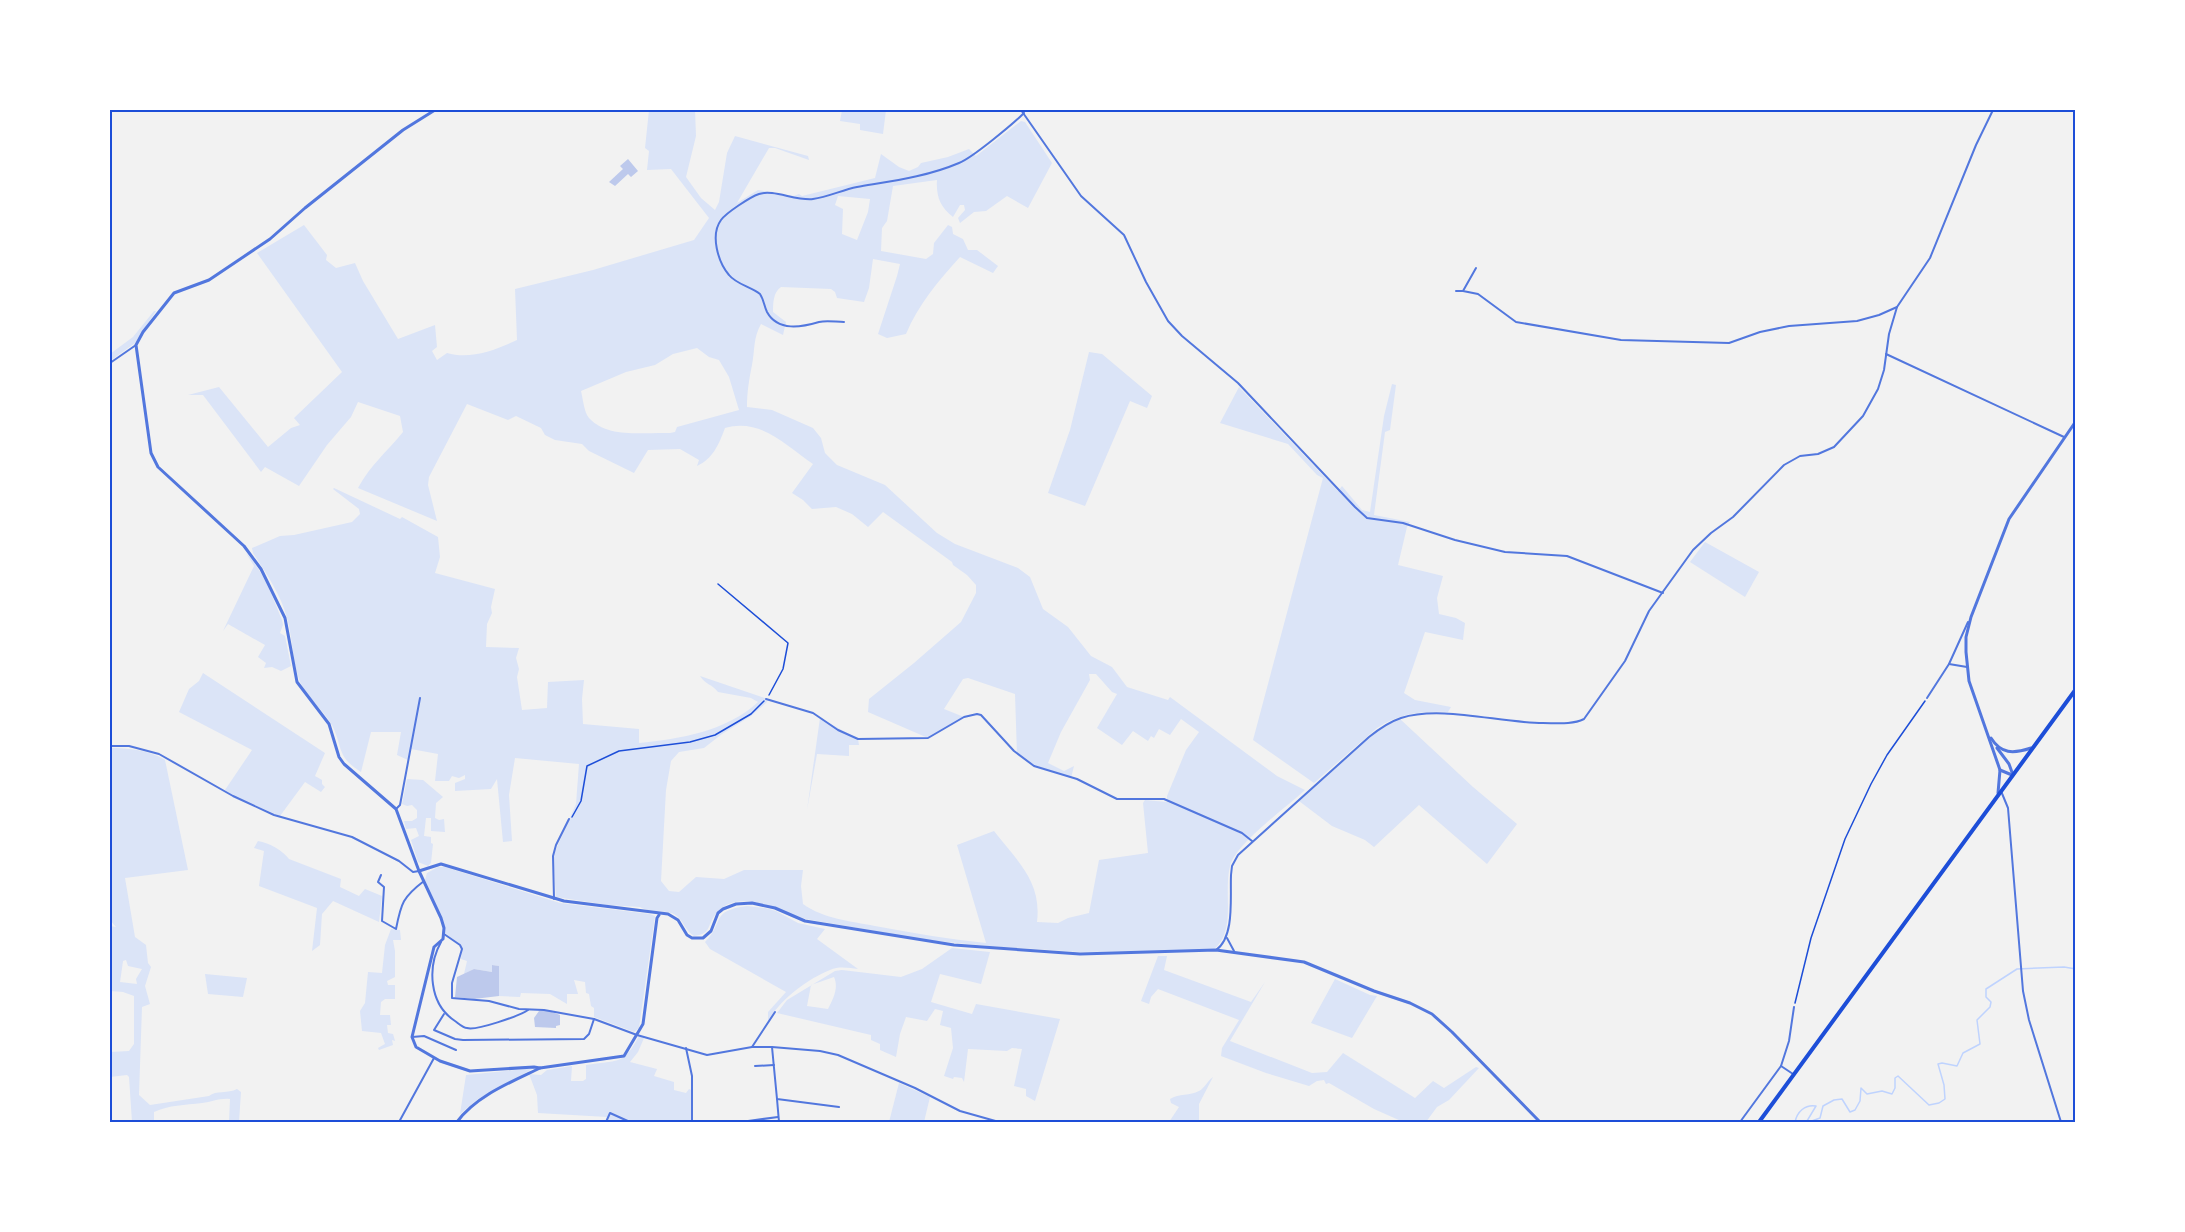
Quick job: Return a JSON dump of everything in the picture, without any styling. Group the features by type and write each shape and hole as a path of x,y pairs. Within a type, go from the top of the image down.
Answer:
{"main road":[{"path":"1759,1122 2076,689"}],"street":[{"path":"110,363 136,345 143,332 174,292 209,280 270,239 403,130 435,110"},
{"path":"1020,110 1081,196 1124,235 1150,291 1168,321 1182,336 1238,382 1367,518 1403,523 1455,540 1516,554 1567,556 1663,593"},
{"path":"1234,952 1227,938 1232,866 1238,855 1369,736 1400,718 1422,714 1528,723 1580,721 1587,716 1625,661 1642,623 1698,546 1732,517 1784,465 1800,456 1826,452 1847,435 1873,400 1884,370 1887,343 1897,307 1930,258 1993,110"},
{"path":"844,322 829,321 793,327 779,323 772,318 765,309 760,294 727,274 717,250 717,228 722,218 752,197 763,193 813,199 855,187 917,177 947,168 962,162 1024,113"},
{"path":"1463,291 1476,268"},
{"path":"1456,291 1478,294 1516,322 1621,340 1729,343 1760,332 1789,326 1857,321 1897,307"},
{"path":"136,345 153,460 166,476 244,546 255,560 285,618 297,682 329,724 339,757 344,764 396,809 419,871 441,918 444,934 435,958 434,990 435,998 444,1014 466,1029 486,1027 495,1022 514,1018 528,1010"},
{"path":"1886,354 2064,437"},
{"path":"1927,698 1949,664 1971,617 2009,519 2076,421"},
{"path":"1971,617 1966,637 1969,681 2000,770 2000,787 1997,797"},
{"path":"1949,664 1967,667"},
{"path":"396,809 400,805 420,698"},
{"path":"766,699 813,713 838,730 858,739 928,738 964,717 981,715 1014,751 1034,766 1077,779 1117,799 1164,799 1242,833 1252,841"},
{"path":"1989,735 2009,764 2013,775"},
{"path":"110,746 129,746 159,754 254,806 274,815 352,837 399,861 413,872 441,864 554,899 674,916 687,935 698,938 703,938 711,931 718,913 723,909 736,904 752,903 775,908 805,921 926,942 1080,954 1216,950 1310,964 1422,1008 1443,1023 1540,1122"},
{"path":"1997,748 2016,753 2033,748"},
{"path":"2000,770 2013,775"},
{"path":"2001,791 2008,808 2021,965 2029,1020 2061,1122"},
{"path":"554,899 553,856 569,819"},
{"path":"381,875 378,882 384,887 381,921 396,928 402,900 408,892 424,881"},
{"path":"457,1122 465,1111 482,1098 540,1068 624,1056 643,1024 657,918 660,915"},
{"path":"444,934 462,949 452,983 452,998 489,1001 528,1010 558,1012 594,1019 637,1035 712,1055 752,1047 838,1054 960,1111 999,1122"},
{"path":"1216,950 1227,938"},
{"path":"443,939 435,947 412,1039 416,1047 434,1059 470,1071 534,1066 540,1068"},
{"path":"1740,1122 1781,1066 1789,1041 1794,1007"},
{"path":"752,1047 775,1012"},
{"path":"444,1014 434,1030 455,1039 579,1040 589,1034 594,1019"},
{"path":"412,1039 424,1036 456,1050"},
{"path":"772,1047 779,1122"},
{"path":"686,1048 692,1076 692,1122"},
{"path":"399,1122 434,1059"},
{"path":"754,1066 774,1065"},
{"path":"1781,1066 1794,1075"},
{"path":"777,1099 839,1107"},
{"path":"606,1122 610,1113 630,1122"},
{"path":"748,1121 778,1117"}],"path":[{"path":"569,819 581,801 587,766 620,751 690,742 715,735 751,714 766,699 783,669 788,643 718,584"},
{"path":"1794,1007 1811,938 1850,828 1887,755 1927,698"}],"shaded area":[{"path":"649,110 695,110 696,136 686,177 701,198 715,210 719,202 727,153 735,136 808,156 809,160 769,148 737,203 758,190 802,196 875,178 881,154 909,171 921,163 969,149 976,156 1021,121 1025,122 1052,163 1028,208 1007,196 986,211 974,212 960,223 958,218 965,210 964,205 960,205 953,217 940,201 937,180 893,186 887,221 882,228 881,251 926,259 933,254 934,243 948,225 952,227 953,234 963,239 968,250 977,250 998,266 993,273 960,257 930,293 906,334 887,338 878,334 900,264 873,259 869,288 864,302 837,298 831,289 781,287 775,295 773,312 786,322 783,335 761,324 758,329 748,386 747,407 772,410 813,428 821,438 825,453 837,465 885,485 937,533 955,544 1018,568 1030,577 1043,609 1068,627 1091,656 1112,667 1127,687 1168,700 1170,697 1277,776 1305,790 1251,837 1234,857 1228,877 1228,911 1225,933 1213,950 1080,952 926,940 806,919 747,901 724,906 715,915 706,931 694,936 674,914 640,907 556,897 553,856 576,804 579,764 515,758 509,795 512,841 503,842 497,779 491,789 455,791 455,783 465,779 465,775 459,778 452,776 449,781 435,781 438,754 411,749 408,760 397,755 401,732 371,732 361,772 344,757 333,727 300,682 284,609 273,584 252,548 280,536 352,522 360,514 359,509 334,488 400,519 402,517 438,537 440,557 435,573 495,589 492,613 487,624 486,647 519,648 516,658 522,710 547,708 548,682 584,680 583,724 639,729 639,743 686,736 718,727 746,712 758,702 751,698 718,692 700,676 765,698 767,702 751,716 704,748 679,752 671,761 666,790 661,881 669,891 679,892 696,877 724,879 744,870 803,870 801,886 803,904 820,913 889,929 986,943 957,845 994,831 1019,862 1032,883 1038,908 1037,922 1058,923 1089,913 1099,860 1148,853 1143,803 1145,800 1167,802 1167,796 1186,750 1199,732 1181,719 1170,735 1159,729 1154,738 1151,736 1148,741 1133,731 1122,745 1097,728 1117,694 1112,692 1096,674 1089,674 1090,680 1061,732 1048,763 1064,771 1074,766 1071,778 1034,766 1017,755 1015,694 968,678 963,679 944,709 964,717 928,738 868,712 869,699 961,622 976,593 976,585 952,562 883,512 868,527 852,514 836,507 812,509 792,493 813,464 772,435 750,427 725,428 711,455 697,466 699,460 680,449 648,450 634,473 589,451 582,444 555,440 545,435 541,428 516,416 508,420 467,404 429,477 428,485 437,521 358,488 373,465 403,432 400,416 358,402 351,417 327,445 299,486 265,467 261,472 203,395 188,395 219,387 268,447 291,428 300,425 294,418 342,372 257,253 304,225 327,255 326,260 336,268 355,263 363,281 398,339 435,325 437,347 432,351 437,360 447,353 474,355 517,340 515,289 593,270 694,240 709,218 671,169 647,170 649,151 645,148","holes":["838,196 870,199 868,212 857,240 842,234 843,209 835,205","697,348 709,357 719,360 729,377 739,410 677,427 675,432 670,433 616,432 597,425 587,415 581,391 626,372 655,365 673,354"]},
{"path":"842,110 886,110 883,134 860,130 860,124 840,121"},
{"path":"156,311 135,343 110,361 110,354 133,337"},
{"path":"1089,352 1102,354 1152,396 1147,408 1130,401 1085,506 1048,493 1070,430"},
{"path":"1392,384 1396,385 1390,430 1385,432 1374,515 1410,522 1398,565 1443,576 1437,598 1439,614 1465,623 1463,640 1425,632 1404,693 1415,700 1451,707 1448,712 1411,714 1386,723 1377,728 1314,783 1253,740 1323,478 1317,475 1288,444 1220,423 1239,387 1338,491 1342,486 1362,510 1370,512 1384,416"},
{"path":"1705,542 1759,572 1745,597 1690,562"},
{"path":"246,553 262,576 282,620 280,633 285,636 291,666 281,671 272,667 264,668 266,663 258,657 265,645 228,624 223,631 254,566"},
{"path":"203,673 325,753 315,776 322,780 325,787 321,792 305,782 280,816 233,796 225,790 252,750 179,712 189,689 199,681"},
{"path":"820,718 858,739 859,745 849,745 849,756 817,754 807,810"},
{"path":"1400,719 1473,787 1517,824 1487,864 1419,805 1374,847 1365,840 1332,826 1299,801 1360,745"},
{"path":"110,748 131,749 165,760 188,870 125,878 135,937 146,945 148,963 151,967 145,986 150,1004 142,1007 139,1095 150,1105 209,1096 237,1089 241,1092 239,1122 229,1122 230,1099 226,1099 165,1108 154,1112 154,1122 132,1122 129,1077 127,1075 110,1077 110,1052 129,1051 134,1044 134,996 110,991 110,926 116,927 111,921","holes":["126,960 128,966 142,969 136,979 137,984 120,982 123,961"]},
{"path":"407,779 423,780 443,797 436,803 435,818 444,819 445,832 431,831 431,818 426,818 424,836 431,837 433,844 431,863 428,866 418,862 411,840 419,836 416,828 406,829 404,821 417,818 417,810 412,805 402,804"},
{"path":"258,841 275,847 289,859 341,879 340,887 359,896 365,889 382,896 379,922 333,901 322,914 320,945 312,951 317,908 259,886 264,851 254,848"},
{"path":"438,867 445,867 560,903 655,916 639,1028 634,1032 594,1017 594,1008 591,1006 589,994 586,993 585,982 574,980 578,994 567,994 567,1004 550,994 521,993 520,997 499,996 499,966 492,965 492,972 474,969 464,974 467,961 461,959 462,946 445,933 442,917 425,880 427,873"},
{"path":"747,906 776,911 798,923 825,929 817,939 858,969 837,968 812,979 787,998 768,1021 768,1012 786,992 710,949 705,942 723,914 735,908"},
{"path":"391,929 400,930 401,940 393,940 395,977 387,981 388,985 395,985 395,999 385,999 381,1002 380,1015 390,1015 391,1025 387,1025 388,1033 393,1034 395,1041 392,1040 393,1045 379,1050 378,1048 385,1044 381,1033 362,1031 360,1011 365,1003 368,972 382,973 385,945"},
{"path":"952,948 990,952 981,984 940,974 931,1002 972,1014 976,1004 1060,1019 1035,1101 1026,1096 1026,1089 1014,1086 1022,1049 1012,1048 1007,1051 968,1049 964,1082 962,1078 954,1077 953,1079 944,1076 953,1048 951,1028 940,1025 943,1011 935,1009 927,1021 906,1017 896,1057 880,1050 880,1044 871,1040 871,1035 777,1013 787,1000 811,986 807,1006 828,1009 836,989 834,977 813,984 835,971 901,977 922,969"},
{"path":"1158,956 1167,956 1164,970 1251,1002 1265,982 1230,1041 1312,1073 1327,1072 1343,1053 1415,1098 1433,1081 1444,1088 1476,1067 1479,1068 1449,1100 1437,1107 1426,1122 1401,1121 1374,1109 1329,1083 1326,1084 1324,1080 1309,1086 1221,1056 1222,1048 1239,1020 1158,989 1151,997 1149,1004 1141,1001"},
{"path":"205,974 247,978 243,997 208,994"},
{"path":"1335,979 1377,996 1352,1038 1311,1023"},
{"path":"639,1036 644,1038 638,1052 630,1062 657,1069 654,1076 674,1082 674,1090 686,1093 689,1089 691,1090 691,1122 605,1122 607,1117 538,1113 537,1095 529,1074 541,1075 547,1070 572,1066 571,1081 583,1081 586,1079 586,1065 618,1060 628,1052"},
{"path":"534,1068 478,1099 460,1114 466,1075"},
{"path":"1213,1077 1199,1104 1199,1122 1169,1122 1179,1107 1171,1103 1170,1099 1199,1091"},
{"path":"899,1083 930,1097 924,1122 889,1122"}],"building":[{"path":"628,159 638,171 631,177 628,174 615,186 609,182 623,169 620,166"},
{"path":"492,965 499,966 499,996 474,999 455,997 457,977 474,969 492,972"},
{"path":"539,1011 549,1011 560,1015 560,1025 556,1028 535,1027 534,1018"}],"waterway":[{"path":"1809,1122 1820,1118 1823,1106 1834,1100 1842,1099 1850,1112 1855,1110 1860,1101 1861,1088 1867,1094 1882,1091 1892,1094 1895,1088 1895,1078 1898,1076 1929,1105 1939,1103 1945,1099 1938,1064 1957,1066 1963,1053 1980,1044 1977,1020 1990,1007 1991,1002 1986,997 1986,989 2017,969 2064,967 2076,969"},
{"path":"1795,1122 1802,1110 1808,1106 1816,1106 1807,1121"}]}
